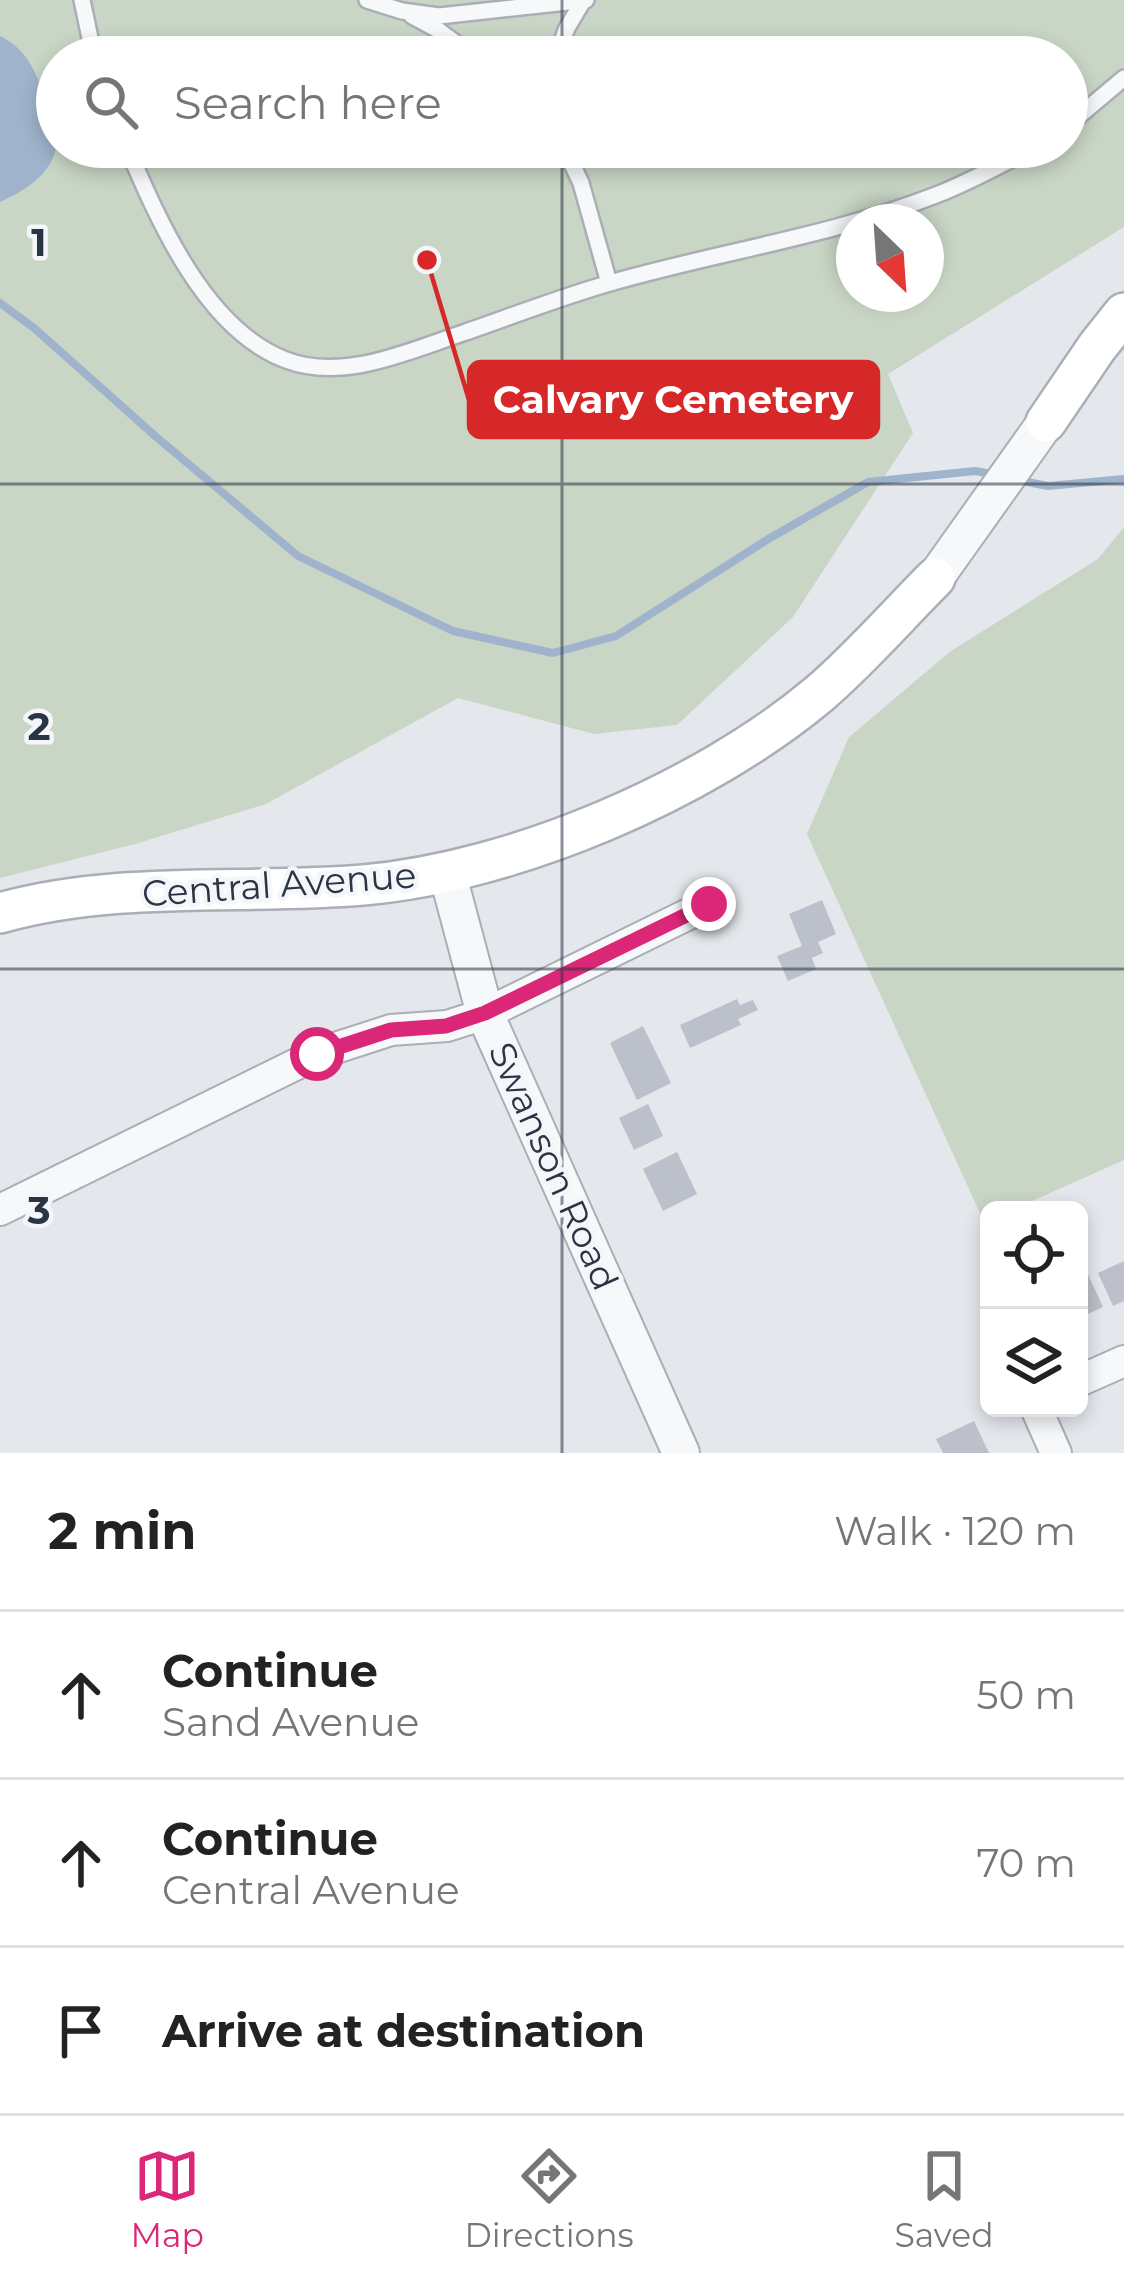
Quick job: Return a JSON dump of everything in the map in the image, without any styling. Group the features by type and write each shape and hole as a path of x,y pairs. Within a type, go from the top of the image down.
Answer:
{"main road":[{"name":"Central Avenue","path":"1046,422 1124,313"},
{"name":"Central Avenue","path":"0,913 27,905 150,890 363,885 447,872 609,819 694,778 774,729 823,691 935,578"}],"street":[{"name":"Central Avenue","path":"935,578 1046,422"},
{"name":"Swanson Road","path":"447,872 485,1013 681,1453"},
{"path":"0,1210 317,1054 391,1030 446,1026 485,1013 709,904"},
{"path":"1088,1377 1124,1361"},
{"path":"1040,1417 1056,1453"}],"lane":[{"path":"82,0 90,36"},
{"path":"367,0 439,16 585,1"},
{"path":"565,36 585,1"},
{"path":"402,11 446,36"},
{"path":"1088,108 1124,78"},
{"path":"137,168 165,227 214,305 239,333 292,363 322,367 386,359 609,283 808,235 937,195 992,168"},
{"path":"574,168 609,283"}],"green space":[{"path":"0,0 1124,0 1124,227 888,374 913,433 793,617 677,725 594,734 458,698 266,804 0,878"},
{"path":"1124,527 1124,1160 1032,1201 980,1201 980,1213 807,834 849,737 951,651 1098,559"}],"water":[{"path":"0,36 17,47 36,75 36,168 47,168 32,184 0,202"}],"building":[{"path":"822,900 836,934 818,942 823,953 812,958 816,969 788,981 777,956 802,946 789,914"},
{"path":"737,999 740,1005 753,1000 758,1010 738,1019 741,1025 690,1048 680,1025"},
{"path":"643,1026 671,1083 637,1100 610,1043"},
{"path":"648,1104 663,1136 634,1150 619,1118"},
{"path":"677,1152 697,1194 663,1211 643,1169"},
{"path":"1124,1261 1124,1301 1113,1306 1098,1273"},
{"path":"1088,1274 1103,1307 1088,1314"},
{"path":"974,1421 989,1453 943,1453 936,1439"}],"waterway":[{"path":"0,303 298,556 453,631 553,653 616,636 868,482 975,471 997,475"},
{"path":"1017,480 1048,486 1124,479"}],"place":[{"name":"Calvary Cemetery","path":"427,260"}],"route":[{"path":"317,1054 391,1030 446,1026 485,1013 709,904"}]}
